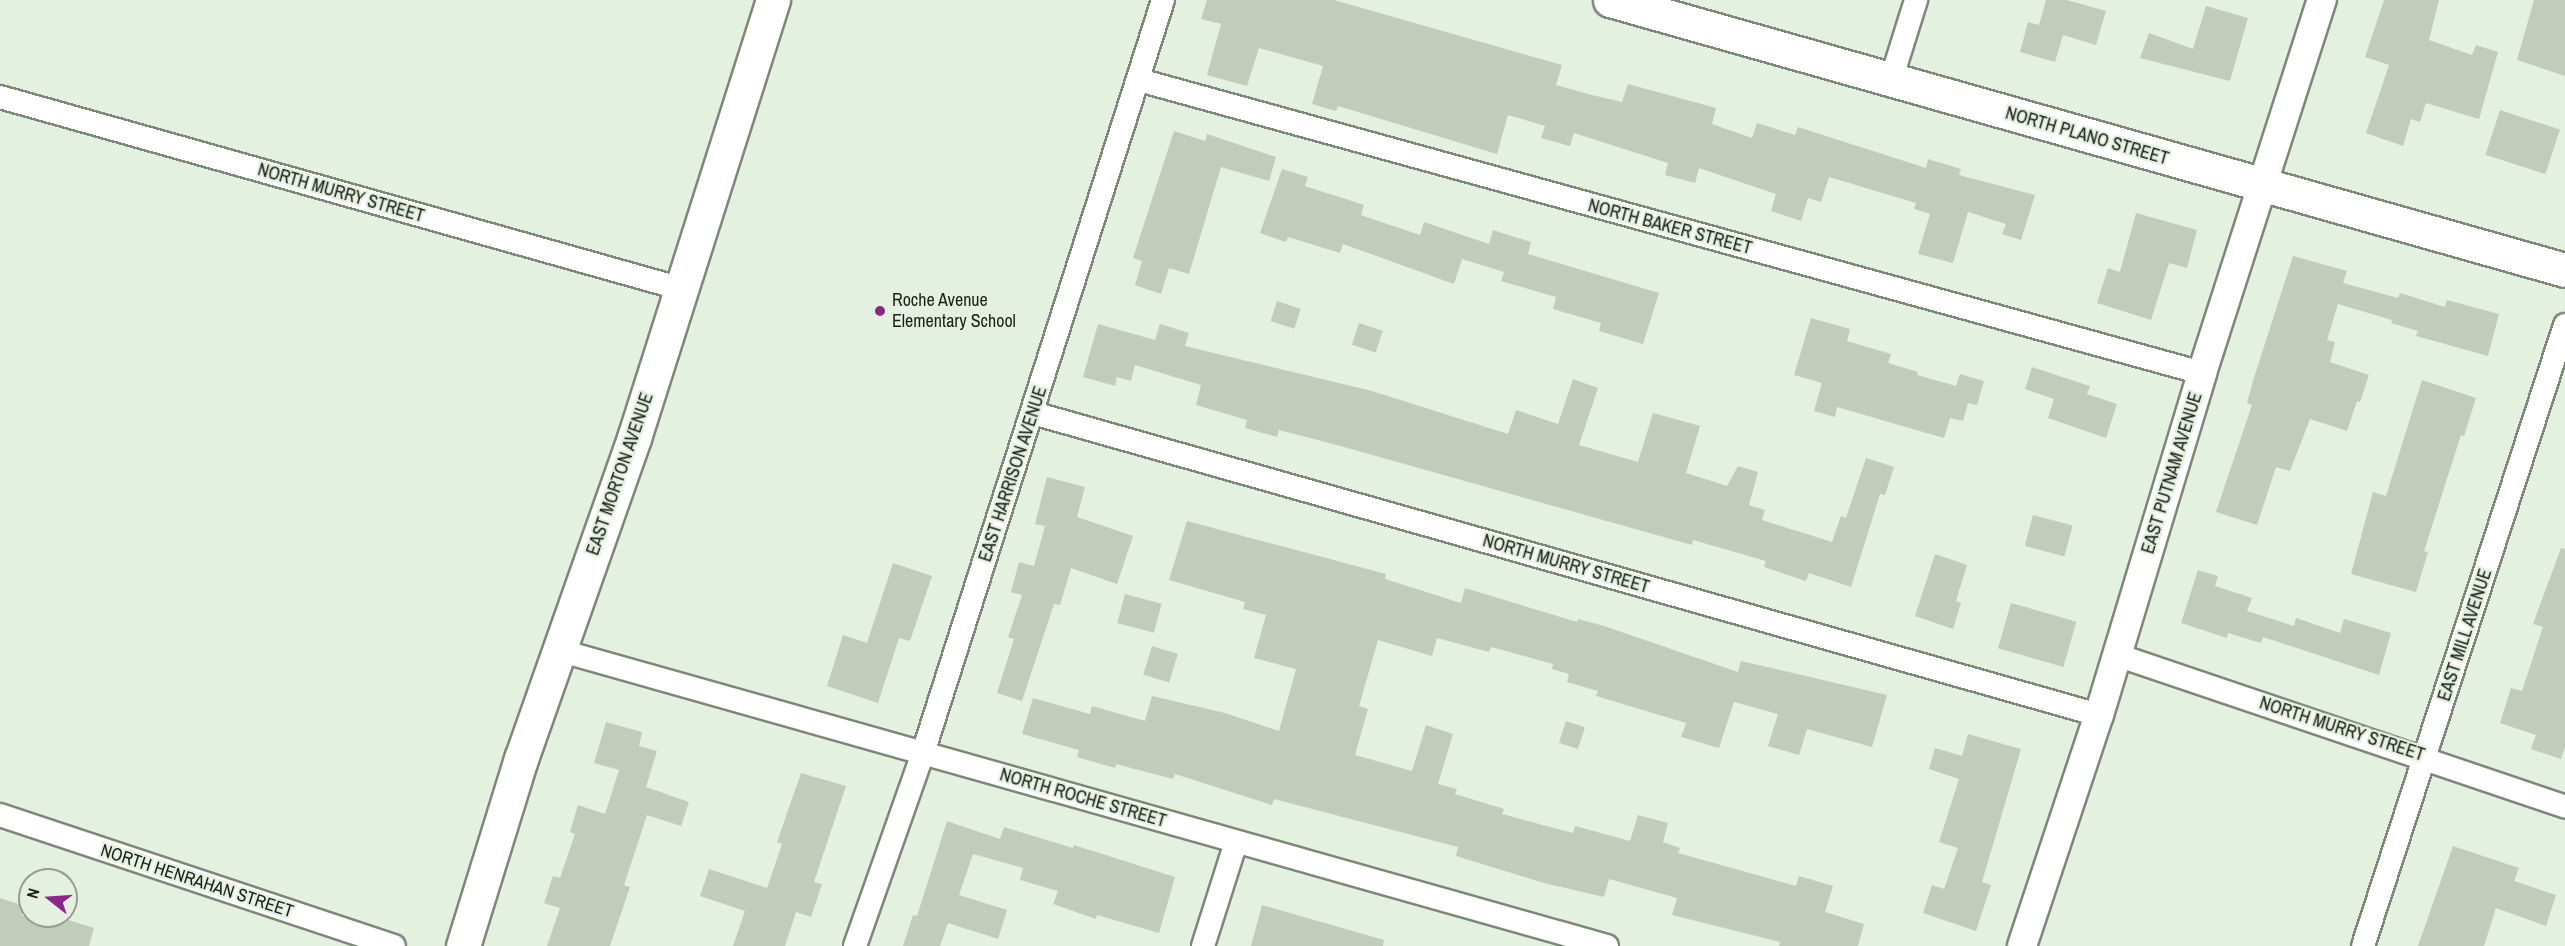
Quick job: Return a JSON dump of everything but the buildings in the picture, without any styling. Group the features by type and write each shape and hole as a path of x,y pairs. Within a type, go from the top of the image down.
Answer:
{"main road":[{"name":"EAST MORTON AVENUE","path":"462,946 558,650 682,289 773,0"},
{"name":"NORTH PLANO STREET","path":"1610,0 2565,270"}],"street":[{"name":"EAST HARRISON AVENUE","path":"855,946 923,753 1163,0"},
{"path":"1891,80 1916,0"},
{"name":"EAST PUTNAM AVENUE","path":"2022,946 2099,715 2202,373 2322,0"},
{"name":"NORTH BAKER STREET","path":"1139,80 2202,373"},
{"name":"NORTH MURRY STREET","path":"0,97 682,289"},
{"name":"EAST MILL AVENUE","path":"2363,946 2565,325"},
{"name":"NORTH MURRY STREET","path":"1033,413 2099,715"},
{"name":"NORTH ROCHE STREET","path":"558,650 1607,946"},
{"name":"NORTH MURRY STREET","path":"2117,655 2425,757 2565,807"},
{"name":"NORTH HENRAHAN STREET","path":"0,815 394,946"},
{"path":"1203,946 1236,842"}],"place":[{"name":"Roche Avenue Elementary School","path":"880,311"}]}
